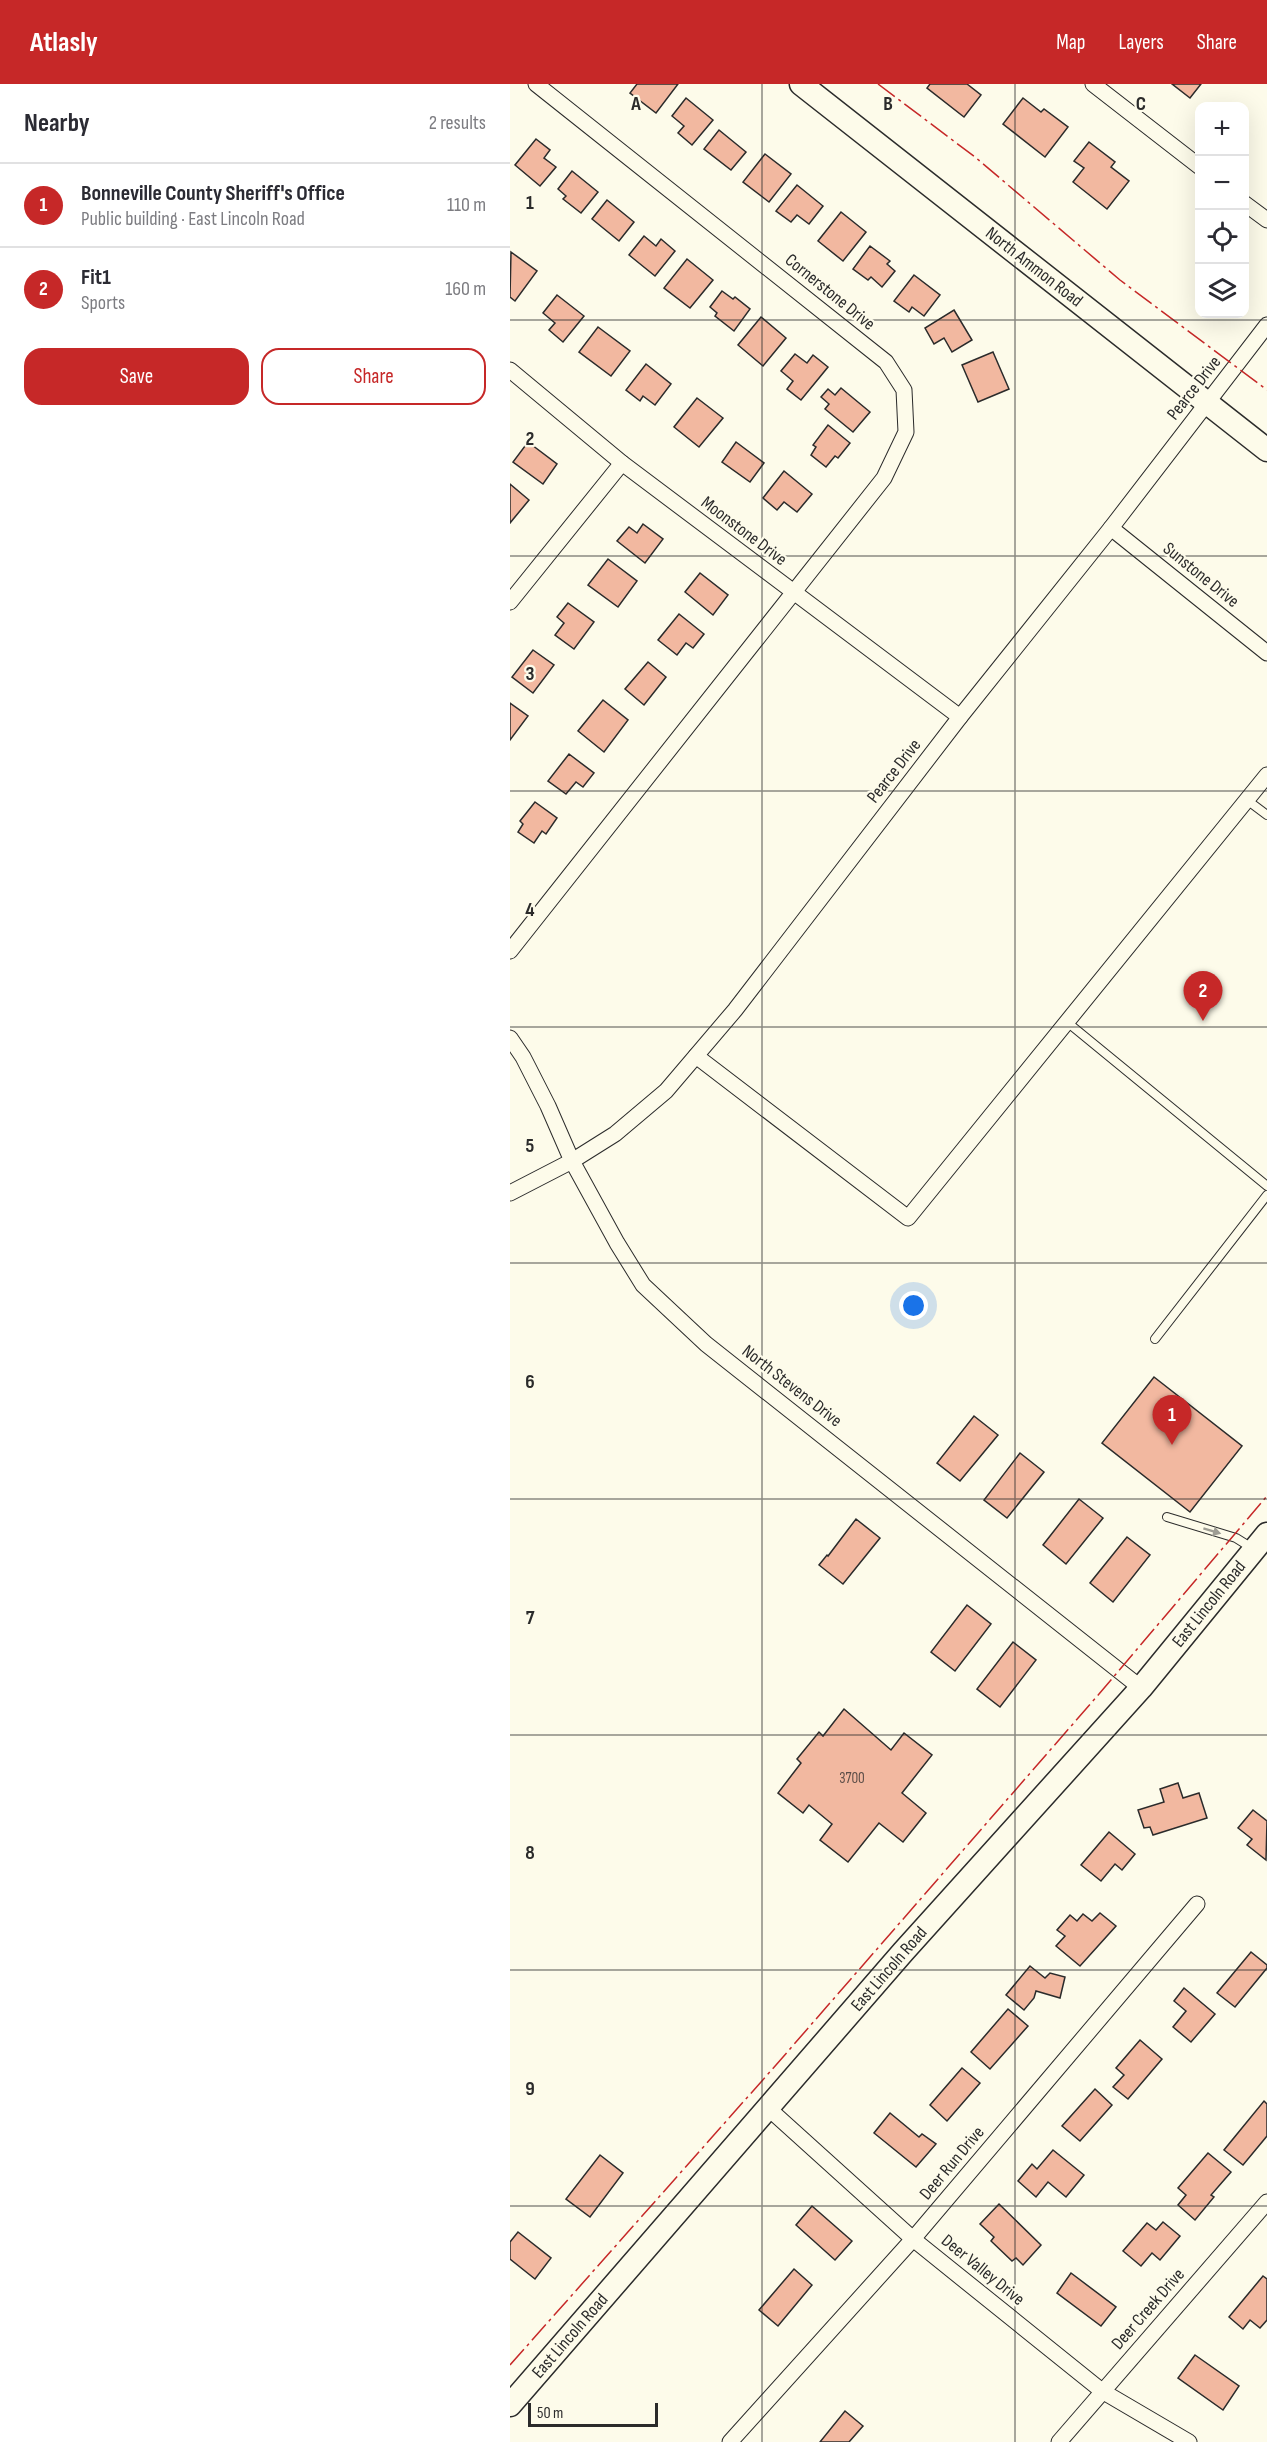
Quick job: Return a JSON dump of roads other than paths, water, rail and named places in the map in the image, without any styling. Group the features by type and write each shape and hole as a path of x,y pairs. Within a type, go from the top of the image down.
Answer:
{"main road":[{"name":"North Ammon Road","path":"801,84 1267,450"},
{"name":"East Lincoln Road","path":"510,2405 910,1944 1141,1688 1263,1548"}],"street":[{"name":"Cornerstone Drive","path":"510,951 884,478 906,432 904,390 886,362 536,84"},
{"path":"1093,84 1195,163"},
{"path":"1249,206 1267,220"},
{"name":"Pearce Drive","path":"510,1193 572,1161 615,1134 666,1091 735,1010 960,717 1111,528 1267,325"},
{"name":"Moonstone Drive","path":"510,370 622,463 960,717"},
{"path":"510,602 622,463"},
{"name":"Sunstone Drive","path":"1111,528 1267,653"},
{"path":"696,1056 908,1218 1267,775"},
{"name":"North Stevens Drive","path":"510,1038 538,1086 572,1161 643,1285 698,1336 1141,1688"},
{"name":"Deer Run Drive","path":"730,2442 913,2239 1197,1904"},
{"name":"Deer Valley Drive","path":"768,2108 913,2239 1102,2391 1190,2442"},
{"name":"Deer Creek Drive","path":"1059,2442 1267,2202"}],"lane":[{"path":"1247,800 1267,815"},
{"path":"1067,1022 1267,1186"},
{"path":"1155,1339 1267,1195"},
{"path":"1167,1517 1263,1548"}],"place":[{"name":"Fit1","path":"1203,1021"},
{"name":"Bonneville County Sheriff's Office","path":"1172,1445"}]}
